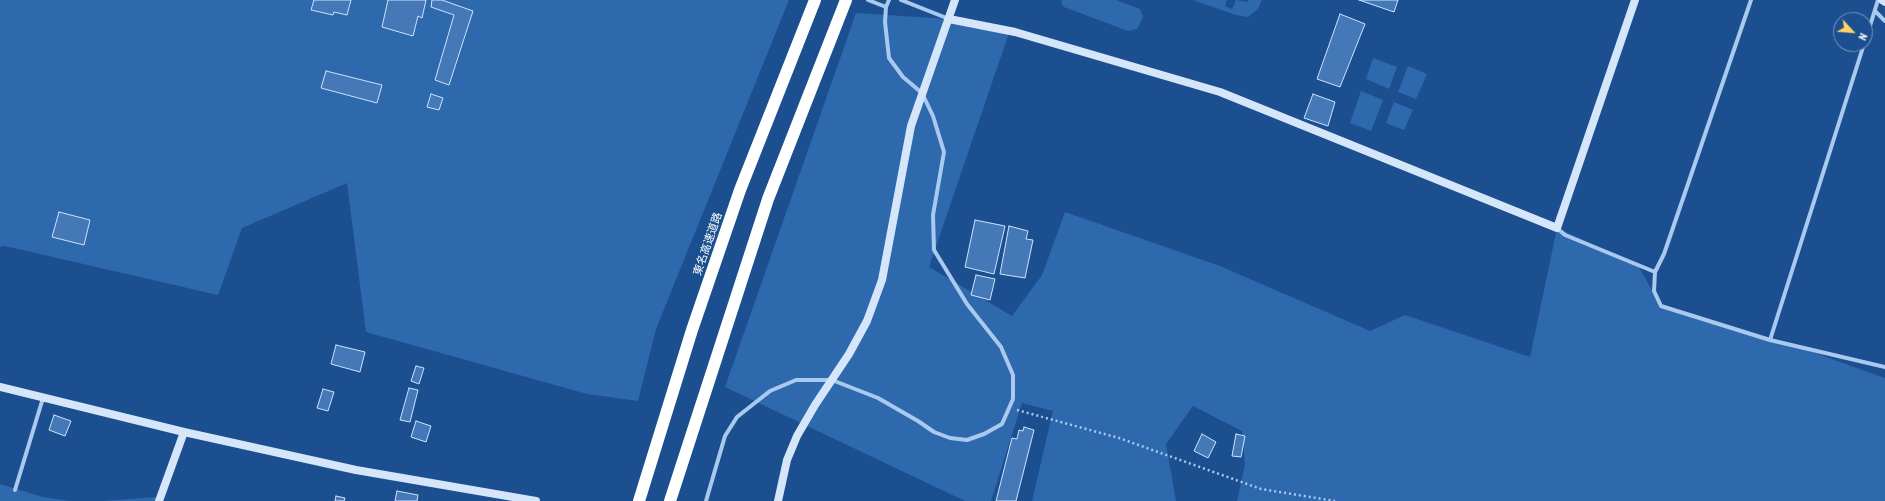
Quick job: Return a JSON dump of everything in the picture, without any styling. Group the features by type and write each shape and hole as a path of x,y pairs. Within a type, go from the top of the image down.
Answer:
{"highway":[{"name":"東名高速道路","path":"639,501 692,330 740,190 815,0"},
{"path":"670,501 768,199 846,0"}],"street":[{"path":"868,0 886,8"},
{"path":"706,501 725,436 737,417 770,390 796,380 832,380 878,398 934,432 950,438 967,440 984,434 1002,424 1013,399 1013,375 1001,348 967,304 934,250 933,215 944,152 934,116 922,93 903,77 889,58 885,22 886,8 889,0"},
{"path":"900,0 949,19 1015,32 1220,92 1557,228 1565,235 1655,272"},
{"path":"778,501 787,460 797,436 849,354 867,322 882,280 911,126 955,0"},
{"path":"1557,228 1635,0"},
{"path":"1751,0 1664,254 1655,272 1654,291 1661,306 1770,340 1885,367"},
{"path":"1873,18 1878,0"},
{"path":"1875,12 1885,21"},
{"path":"1770,340 1862,52"},
{"path":"0,387 184,432 356,470 536,501"},
{"path":"15,490 43,398"},
{"path":"159,501 184,432"}],"path":[{"path":"1009,408 1119,438 1261,489 1335,501"}],"shaded area":[{"path":"0,0 789,0 656,329 638,401 587,394 366,332 347,183 242,228 218,295 5,246 0,247"},
{"path":"1062,0 1116,0 1140,9 1143,17 1137,29 1128,31 1064,7 1061,2"},
{"path":"1193,0 1227,0 1225,6 1232,9 1236,0 1247,2 1248,0 1262,0 1258,9 1248,17 1236,15"},
{"path":"856,13 949,19 1009,33 929,267 1012,316 1042,275 1065,212 1220,266 1370,331 1405,315 1530,357 1557,228 1637,264 1661,306 1798,347 1885,378 1885,501 1237,501 1245,464 1242,431 1193,406 1166,444 1176,501 1032,501 1053,411 1022,403 991,501 965,501 725,387"},
{"path":"1373,58 1397,67 1389,89 1366,79"},
{"path":"1408,66 1427,74 1416,99 1398,92"},
{"path":"1361,91 1383,100 1371,131 1350,123"},
{"path":"1394,102 1413,110 1404,130 1386,123"},
{"path":"0,484 43,497 69,501 0,501"},
{"path":"156,497 156,501 103,501"}],"building":[{"path":"314,0 351,0 347,15 334,12 333,15 311,10"},
{"path":"388,0 426,0 422,18 418,16 413,36 382,27"},
{"path":"432,0 442,0 473,11 449,85 435,80 454,15 431,7"},
{"path":"1359,0 1398,0 1394,12"},
{"path":"1340,14 1365,24 1340,87 1317,79"},
{"path":"326,71 382,85 377,103 321,88"},
{"path":"431,94 443,98 439,110 427,107"},
{"path":"1313,94 1335,102 1328,126 1304,118"},
{"path":"59,212 90,220 84,245 52,237"},
{"path":"975,220 1005,226 994,274 965,267"},
{"path":"1009,226 1028,231 1026,239 1033,240 1025,278 1000,274"},
{"path":"976,275 995,279 990,300 971,295"},
{"path":"336,345 365,352 360,372 331,364"},
{"path":"416,366 424,368 419,384 411,381"},
{"path":"409,388 418,390 410,422 400,420"},
{"path":"323,389 334,392 328,411 317,408"},
{"path":"54,415 71,421 65,436 49,430"},
{"path":"416,421 431,426 426,442 411,437"},
{"path":"1024,427 1034,430 1016,501 996,501 1012,438 1017,439 1019,430 1023,431"},
{"path":"1202,434 1216,442 1208,458 1194,451"},
{"path":"1236,434 1245,436 1241,457 1232,456"},
{"path":"397,491 418,495 417,501 395,501"},
{"path":"336,496 345,498 344,501 335,501"}]}
